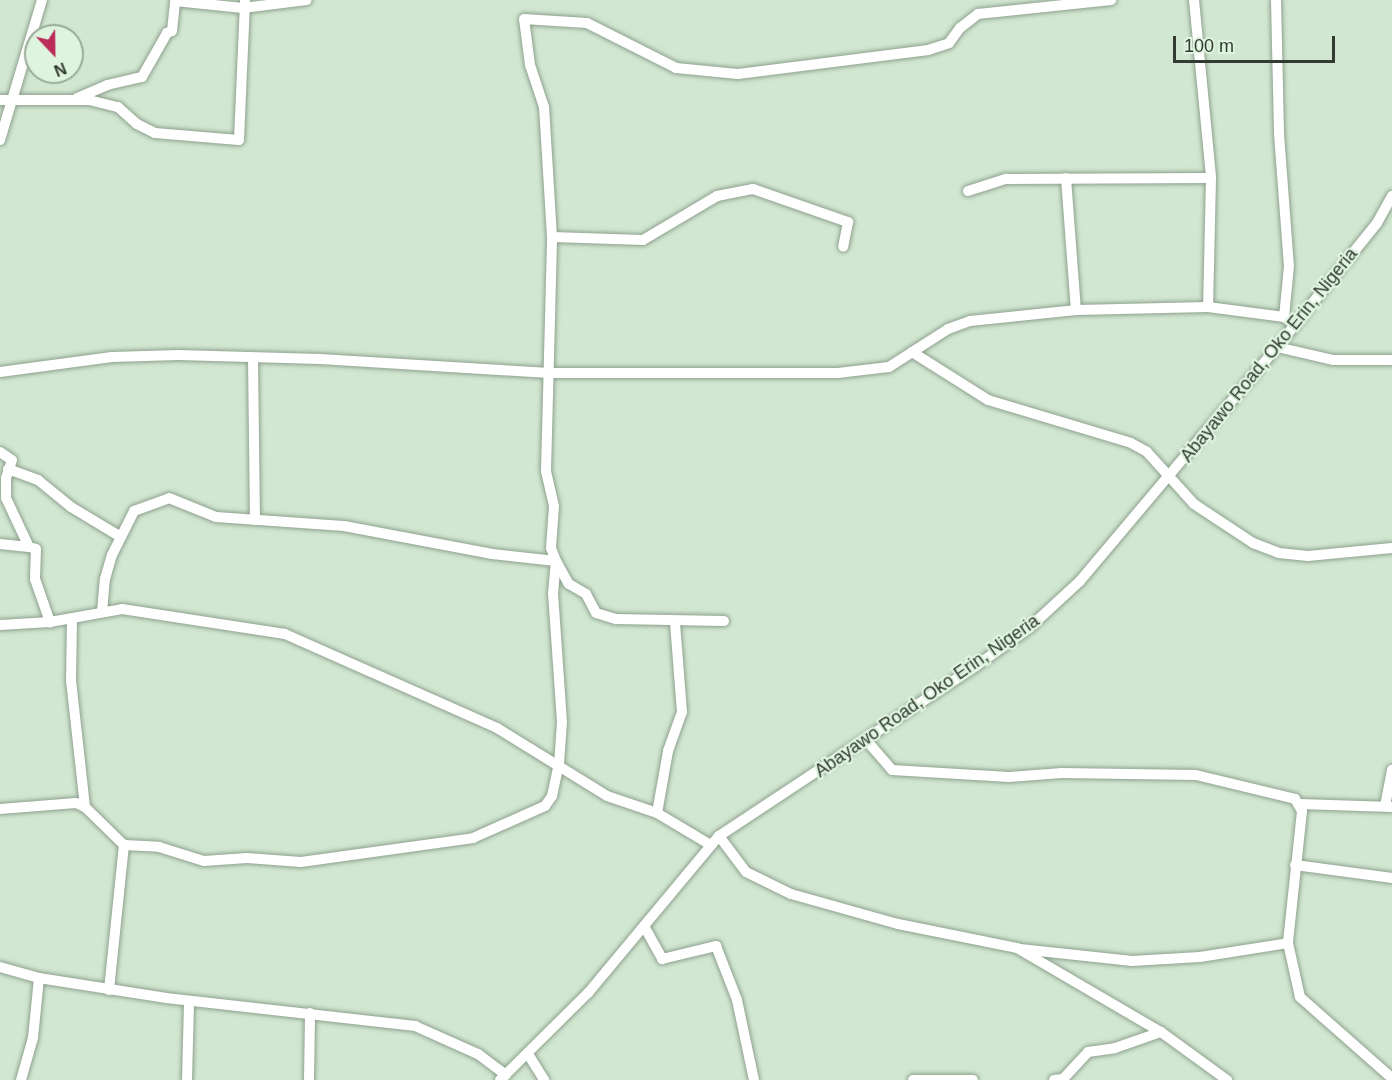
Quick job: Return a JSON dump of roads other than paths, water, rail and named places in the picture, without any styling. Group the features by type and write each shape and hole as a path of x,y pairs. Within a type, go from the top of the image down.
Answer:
{"street":[{"path":"0,140 5,101 42,0"},
{"path":"74,100 107,85 142,77 150,58 172,31 175,1 244,4 308,0"},
{"path":"724,621 675,623 616,619 596,613 586,594 568,584 551,548 554,506 546,471 546,373 552,237 544,107 530,65 524,19 587,23 676,68 738,74 928,50 949,44 960,28 978,14 1111,0"},
{"path":"1194,0 1211,178 1208,307"},
{"path":"1276,0 1280,134 1289,266 1284,317"},
{"path":"5,101 74,100 118,107 137,124 155,133 238,140 244,4"},
{"path":"968,191 1006,178 1211,178"},
{"path":"1066,178 1076,310"},
{"path":"552,237 643,240 717,196 753,189 848,222 843,247"},
{"name":"Abayawo Road, Oko Erin, Nigeria","path":"503,1078 588,993 719,836 867,741 1029,628 1080,581 1169,478 1295,325 1377,223 1392,196"},
{"path":"0,372 112,357 253,358 546,373 846,372 878,370 948,329 970,321 1076,310 1208,307 1284,317 1295,325"},
{"path":"1277,346 1333,360 1392,360"},
{"path":"912,352 988,400 1131,443 1147,452 1194,504 1253,543 1279,553 1308,556 1392,548"},
{"path":"253,358 255,520"},
{"path":"0,452 12,460 8,469 8,509 28,547"},
{"path":"8,469 48,486 71,507 121,537"},
{"path":"102,612 105,579 134,511 162,499 216,517 344,526 492,554 556,561"},
{"path":"0,544 36,549 35,579 50,622"},
{"path":"0,809 52,803 86,807 124,844 159,847 204,861 247,858 301,862 472,838 545,806 552,796 559,764 562,722 553,594 556,561"},
{"path":"0,626 72,619 102,612 147,611 285,634 497,728 559,764 607,796 657,813 710,844"},
{"path":"72,619 71,680 86,807"},
{"path":"657,813 668,751 682,712 675,623"},
{"path":"867,741 892,770 1009,777 1062,773 1196,775 1295,799 1300,804 1389,807 1392,771"},
{"path":"1300,804 1288,944 1300,997 1392,1078"},
{"path":"719,836 746,872 791,894 898,924 1017,948 1132,961 1200,957 1288,944"},
{"path":"109,990 124,844"},
{"path":"1295,865 1392,878"},
{"path":"644,927 662,959 716,946 737,1000 754,1080"},
{"path":"1017,948 1161,1032 1227,1080"},
{"path":"0,967 39,978 109,990 415,1026 478,1054 503,1078"},
{"path":"21,1080 33,1038 39,978"},
{"path":"187,1080 189,1001"},
{"path":"309,1080 310,1013"},
{"path":"1054,1080 1063,1079 1088,1052 1115,1048 1161,1032"},
{"path":"528,1054 544,1080"},
{"path":"913,1080 973,1080"}]}
